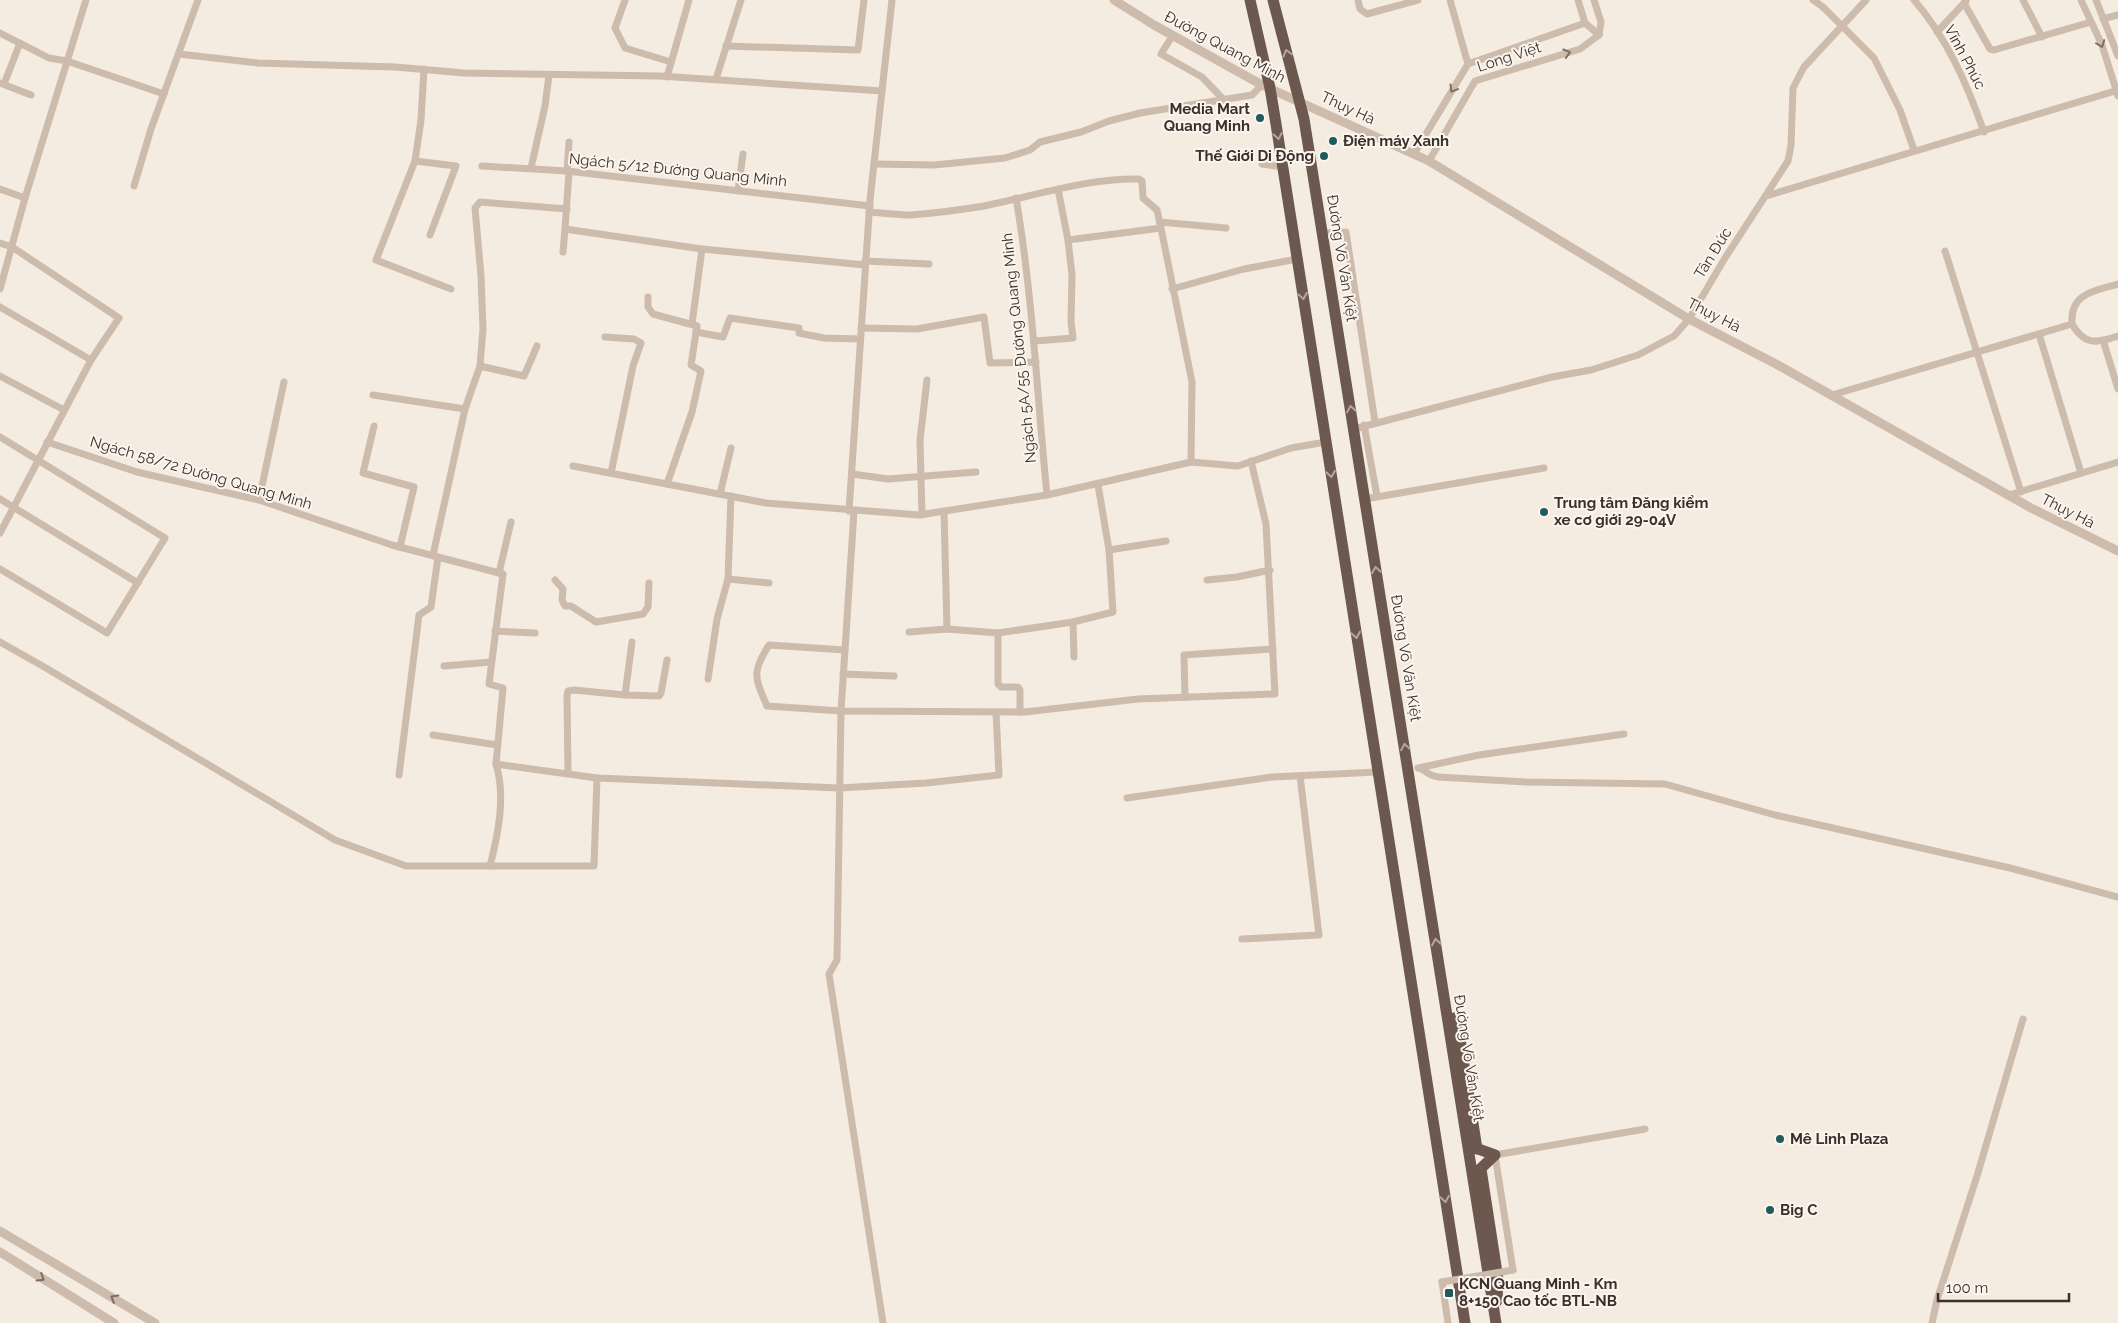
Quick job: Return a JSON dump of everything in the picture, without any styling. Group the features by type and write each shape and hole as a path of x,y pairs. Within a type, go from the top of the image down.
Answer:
{"highway":[{"path":"1250,0 1283,167 1465,1323"},
{"name":"Đường Võ Văn Kiệt","path":"1273,0 1304,119 1371,498 1408,769 1439,964 1477,1172 1495,1322"},
{"path":"1473,1147 1495,1155 1477,1172"}],"street":[{"path":"0,289 25,198 86,0"},
{"path":"134,186 164,94 198,0"},
{"path":"625,0 616,28 625,48 671,62"},
{"path":"667,77 689,0"},
{"path":"716,79 741,0"},
{"path":"726,46 858,50 864,0"},
{"path":"883,1323 829,974 837,960 840,712 845,650 860,339 869,209 892,0"},
{"name":"Đường Quang Minh","path":"1114,0 1266,86 1299,100"},
{"path":"1358,0 1360,9 1367,14 1418,0"},
{"path":"1450,0 1468,64"},
{"path":"1578,0 1585,23 1599,35"},
{"path":"1594,0 1601,22 1599,35"},
{"path":"1813,0 1874,58 1900,110 1914,150"},
{"name":"Tân Đức","path":"1359,427 1591,370 1638,356 1674,336 1689,319 1788,161 1792,145 1793,88 1798,76 1804,67 1866,0"},
{"name":"Vĩnh Phúc","path":"1914,0 1937,32 1957,65 1984,132"},
{"path":"2023,0 2042,37"},
{"path":"1766,196 1914,150 1984,132 2118,92 2102,45 2081,0"},
{"path":"2096,0 2118,56"},
{"path":"1937,32 1965,2 1990,49 1998,50 2091,22"},
{"path":"2103,19 2118,15"},
{"name":"Long Việt","path":"1414,154 1468,64 1585,23"},
{"path":"0,33 50,58 67,61 164,94"},
{"path":"1173,35 1160,54 1202,77 1224,100"},
{"name":"Long Việt","path":"1429,161 1475,81 1580,49 1599,35"},
{"path":"20,43 2,84 31,95"},
{"path":"179,54 258,63 424,69 464,73 716,79 882,91"},
{"path":"424,69 416,161 376,260 451,289"},
{"path":"531,168 545,106 549,75"},
{"path":"874,164 934,165 1005,158 1030,150 1040,142 1081,132 1109,120 1169,107 1252,95 1266,86"},
{"name":"Thụy Hà","path":"1299,100 1429,161 1689,319 1732,340 2009,495 2118,551"},
{"path":"563,252 567,209 569,142"},
{"path":"738,190 743,154"},
{"path":"416,161 456,166 430,235"},
{"path":"1262,164 1283,167"},
{"name":"Ngách 5/12 Đường Quang Minh","path":"482,166 531,168 738,190 910,215 984,206 1058,189 1139,180 1142,181 1143,198 1157,210 1160,225"},
{"path":"0,189 25,198"},
{"path":"1035,341 1073,338 1071,322 1072,275 1068,240 1058,189"},
{"name":"Ngách 5A/55 Đường Quang Minh","path":"1016,198 1026,255 1035,341 1047,495"},
{"path":"399,775 419,615 431,607 436,556 465,409 480,366 483,329 481,276 475,220 477,204 480,202 567,209"},
{"path":"1068,240 1160,225 1226,228"},
{"path":"1160,225 1192,382 1191,462"},
{"path":"565,229 702,249 865,263 929,264"},
{"path":"1323,233 1346,232 1375,422"},
{"path":"0,243 12,247 119,318 92,360 64,410 0,533"},
{"path":"692,324 702,249"},
{"path":"1945,251 2021,492"},
{"path":"1172,289 1244,269 1297,259"},
{"path":"2118,284 2085,294 2075,303 2071,313 2072,324 2078,335 2092,342 2118,336"},
{"path":"648,297 648,308 653,314 697,326 691,365 701,371 692,412 667,484"},
{"path":"0,307 92,360"},
{"path":"861,328 917,329 984,317 990,363 1036,362"},
{"path":"696,332 723,337 730,318 799,328 799,333 824,338 860,339"},
{"path":"1832,395 2072,324"},
{"path":"2039,334 2082,473"},
{"path":"605,337 634,339 641,344 634,366 611,473"},
{"path":"2103,340 2118,389"},
{"path":"480,366 524,376 536,346"},
{"path":"0,376 64,410"},
{"path":"922,515 920,440 927,380"},
{"path":"259,500 284,382"},
{"path":"373,395 465,409"},
{"path":"374,426 363,474 414,487 400,547"},
{"path":"0,437 165,538 107,633 0,569"},
{"name":"Ngách 58/72 Đường Quang Minh","path":"47,442 137,472 259,500 400,547 499,573"},
{"path":"573,466 766,503 922,515 1047,495 1191,462 1238,466 1291,448 1326,442"},
{"path":"720,494 731,448"},
{"path":"845,650 769,645 760,660 756,680 768,706 840,712 1020,712 1138,699 1275,694 1270,570 1266,524 1251,461"},
{"path":"2009,495 2118,462"},
{"path":"1371,498 1544,468"},
{"path":"852,474 888,479 976,472"},
{"path":"909,632 947,629 998,633 1074,622 1113,612 1109,550 1098,484"},
{"path":"708,679 717,619 728,579 731,496"},
{"path":"0,500 138,583"},
{"path":"944,511 947,629"},
{"path":"490,866 499,822 499,787 496,764 504,688 489,684 503,574 499,573 511,522"},
{"path":"1109,550 1166,541"},
{"path":"1207,580 1237,577 1270,570"},
{"path":"728,579 769,583"},
{"path":"554,580 563,589 562,600 565,606 571,606 596,622 643,614 648,607 649,583"},
{"path":"1074,622 1074,657"},
{"path":"495,631 536,633"},
{"path":"998,633 998,684 1001,687 1018,687 1020,690 1020,712"},
{"path":"0,642 335,840 406,866 594,866 597,778"},
{"path":"625,695 632,642"},
{"path":"1186,697 1184,655 1273,650"},
{"path":"568,773 568,691 658,696 661,693 667,660"},
{"path":"444,666 491,662"},
{"path":"843,674 894,676"},
{"path":"496,764 597,778 839,788 999,775 996,712"},
{"path":"1408,769 1480,755 1624,734"},
{"path":"433,735 497,745"},
{"path":"1420,768 1430,776 1448,778 1526,782 1665,784 1775,814 2001,866 2118,897"},
{"path":"1127,798 1263,778 1377,772"},
{"path":"1242,939 1319,935 1300,776"},
{"path":"1932,1323 1937,1300 1977,1176 2023,1019"},
{"path":"1448,1323 1442,1282 1513,1270 1495,1155 1645,1129"},
{"path":"0,1230 156,1323"},
{"path":"0,1252 114,1323"}],"place":[{"name":"Media Mart Quang Minh","path":"1260,118"},
{"name":"Điện máy Xanh","path":"1333,141"},
{"name":"Thế Giới Di Động","path":"1324,156"},
{"name":"Trung tâm Đăng kiểm xe cơ giới 29-04V","path":"1544,512"},
{"name":"Mê Linh Plaza","path":"1780,1139"},
{"name":"Big C","path":"1770,1210"},
{"name":"KCN Quang Minh - Km 8+150 Cao tốc BTL-NB","path":"1449,1293"}]}
